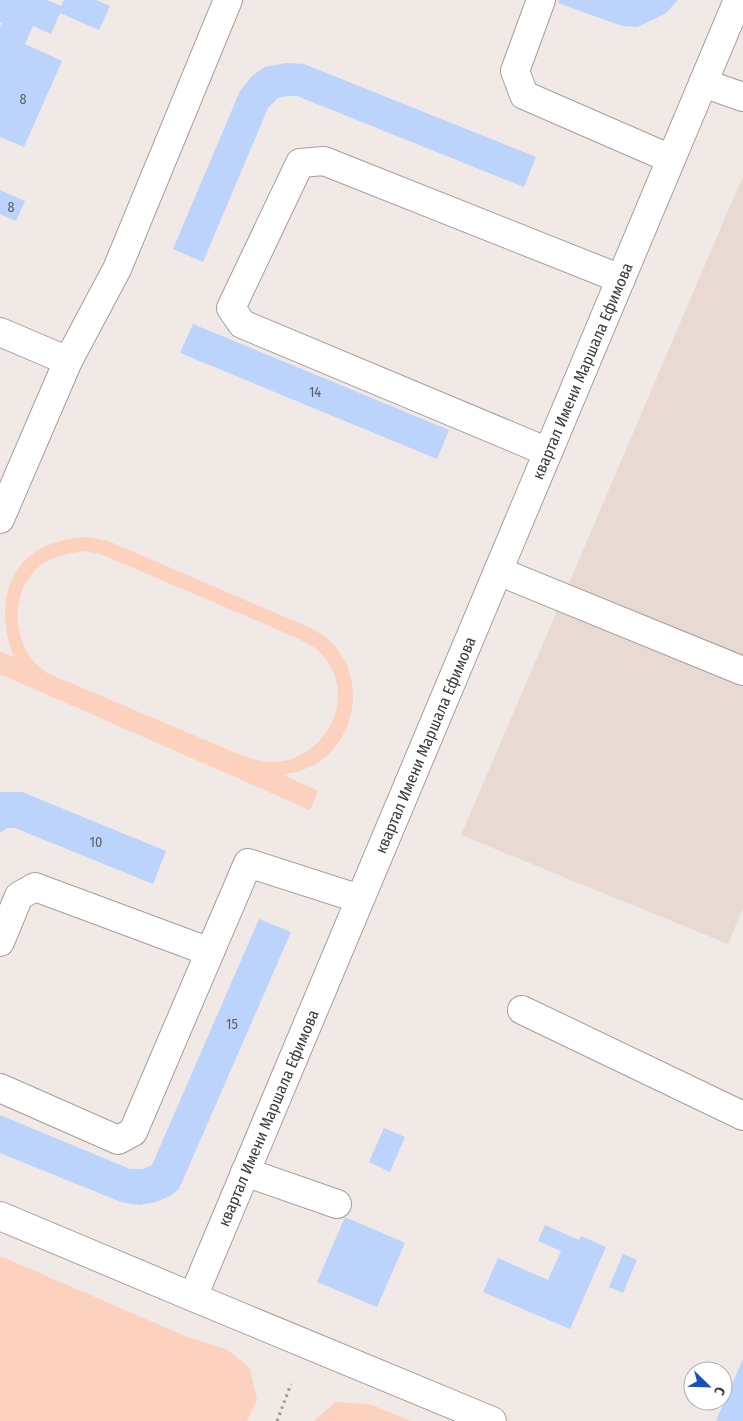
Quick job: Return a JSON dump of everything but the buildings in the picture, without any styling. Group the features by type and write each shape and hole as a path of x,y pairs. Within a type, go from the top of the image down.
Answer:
{"street":[{"path":"0,519 68,361 117,269 228,0"},
{"path":"541,0 514,71 524,95 671,159"},
{"name":"квартал Имени Маршала Ефимова","path":"193,1297 738,0"},
{"path":"703,83 743,97"},
{"path":"548,452 242,324 231,308 300,163 324,161 620,279"},
{"path":"0,332 68,361"},
{"path":"498,571 743,671"},
{"path":"0,1088 118,1140 134,1132 248,863 360,900"},
{"path":"0,942 19,896 35,886 210,952"},
{"path":"522,1010 743,1116"},
{"path":"245,1172 338,1204"},
{"path":"0,1216 492,1421"}],"path":[{"path":"277,1421 291,1384"}],"shaded area":[{"path":"743,176 743,908 728,944 461,835"},
{"path":"85,537 108,541 306,626 321,634 334,645 346,664 351,679 353,694 352,710 348,725 341,739 319,762 283,775 318,791 310,810 0,674 0,652 14,657 6,630 5,615 9,587 15,574 23,563 40,549 58,542","holes":["85,551 103,555 295,637 320,652 335,676 338,694 336,711 329,728 318,742 304,753 288,760 269,762 256,760 47,673 35,663 27,652 18,626 18,612 24,586 41,565 56,557"]},
{"path":"0,1256 185,1336 228,1350 250,1368 257,1400 247,1421 0,1421"},
{"path":"336,1402 372,1405 411,1421 314,1421"}]}
